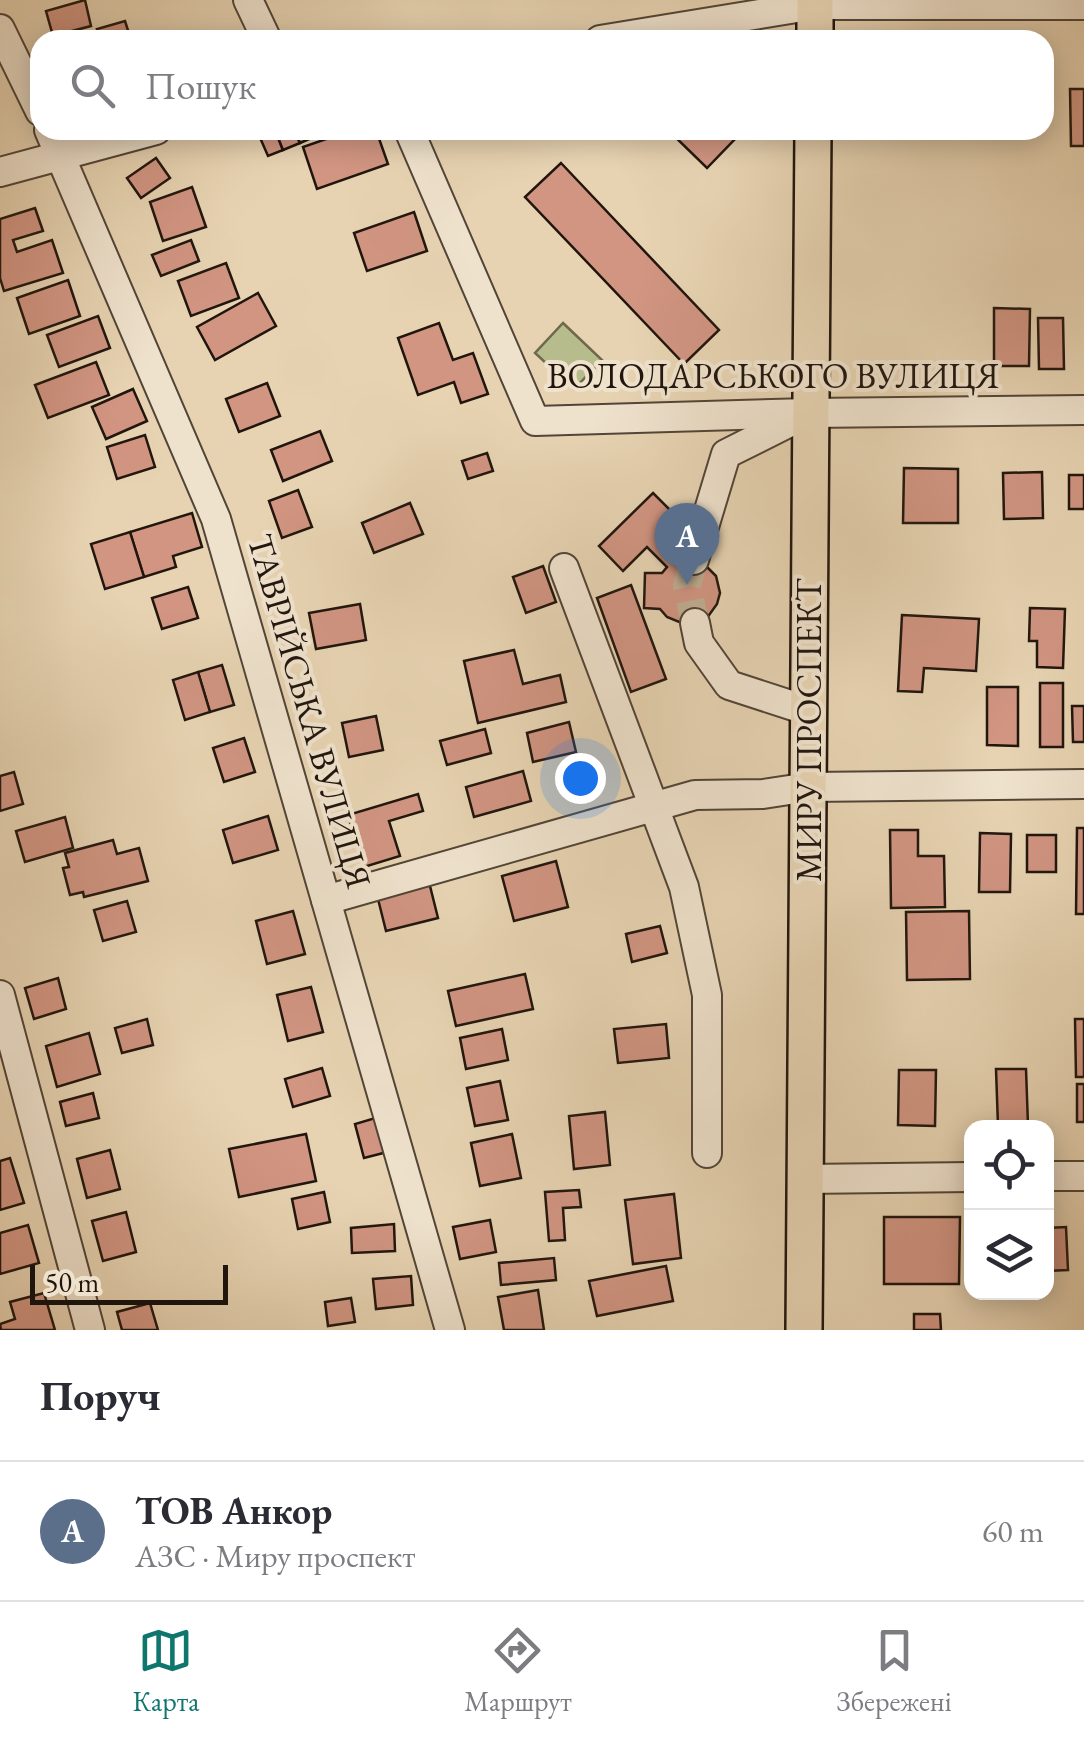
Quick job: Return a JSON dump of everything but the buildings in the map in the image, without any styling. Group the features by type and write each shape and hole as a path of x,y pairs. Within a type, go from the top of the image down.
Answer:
{"main road":[{"name":"МИРУ ПРОСПЕКТ","path":"804,1330 813,140"}],"street":[{"path":"248,0 262,30"},
{"path":"686,30 815,15 1084,5"},
{"path":"0,29 30,91"},
{"name":"ВОЛОДАРСЬКОГО ВУЛИЦЯ","path":"413,140 534,421 1084,410"},
{"path":"0,172 55,142"},
{"name":"ТАВРІЙСЬКА ВУЛИЦЯ","path":"55,142 216,519 450,1330"},
{"path":"694,560 726,454 808,413"},
{"path":"564,568 684,887 707,995 708,1153"},
{"path":"695,623 699,643 729,685 810,711"},
{"path":"326,900 695,795 762,794 810,786 1084,784"},
{"path":"0,996 90,1330"},
{"path":"1054,1176 1084,1176"},
{"path":"804,1178 964,1177"}],"green space":[{"path":"563,323 602,360 574,389 535,353"}],"tunnel":[{"path":"694,560 687,585 695,623"}],"place":[{"name":"ТОВ Анкор","path":"687,585"}]}
